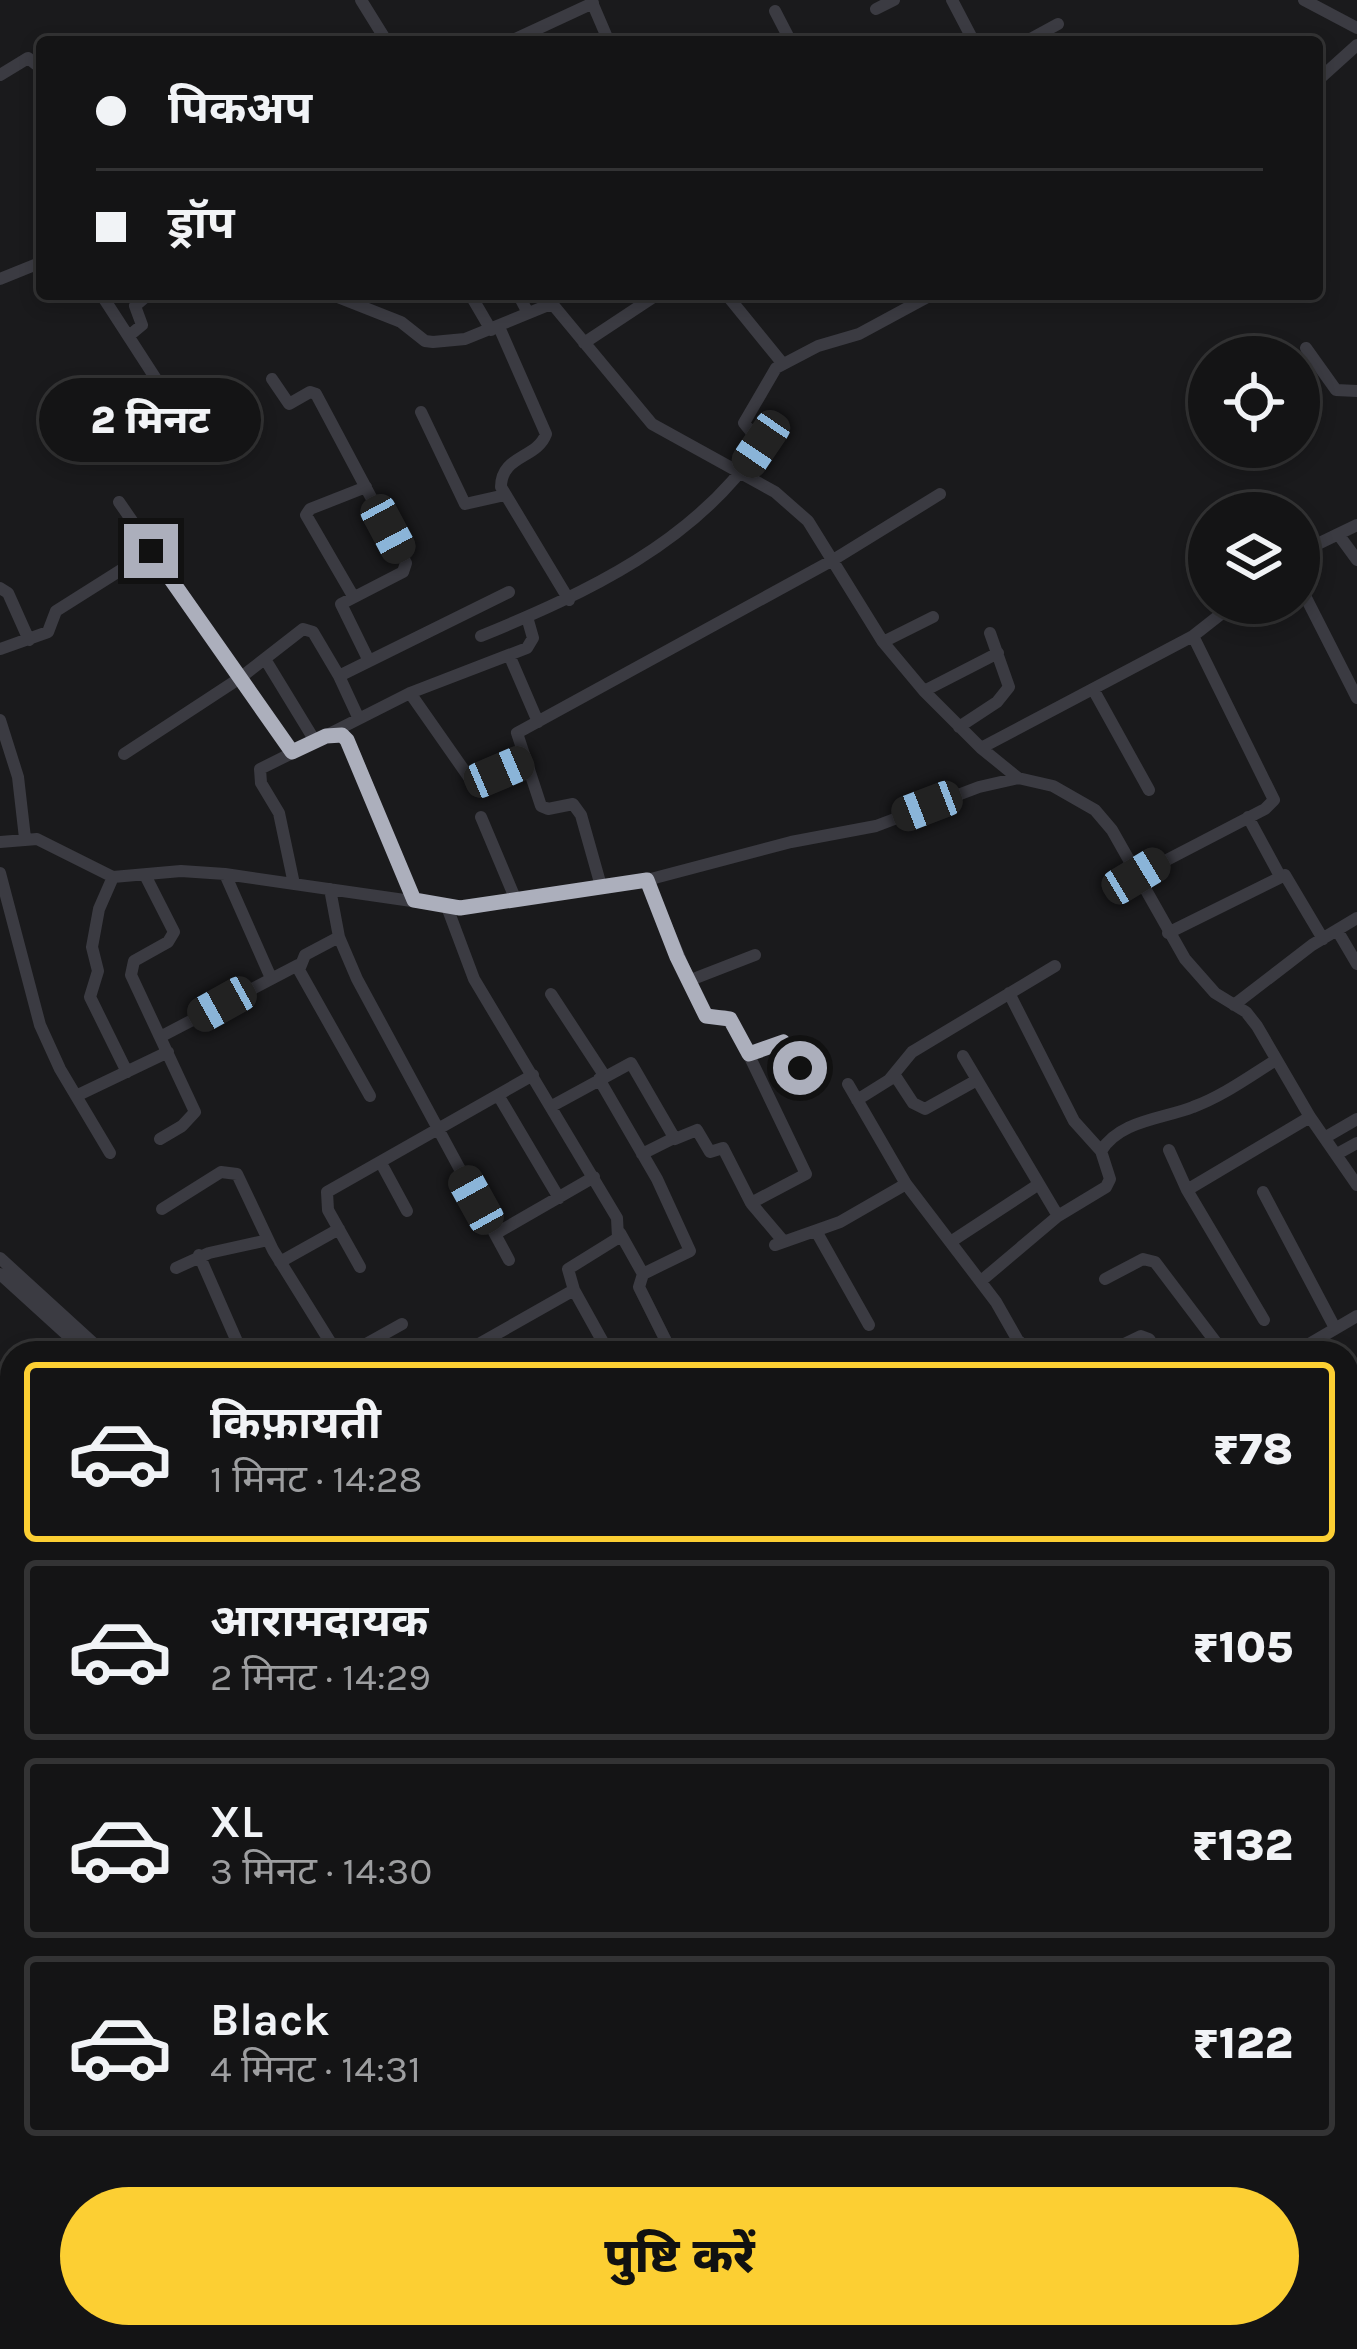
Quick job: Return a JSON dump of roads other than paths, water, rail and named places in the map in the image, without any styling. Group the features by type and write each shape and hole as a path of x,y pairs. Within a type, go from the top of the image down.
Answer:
{"street":[{"path":"361,0 383,36"},
{"path":"876,9 894,0"},
{"path":"952,0 971,36"},
{"path":"1304,0 1357,28"},
{"path":"521,36 592,1 607,36"},
{"path":"775,11 788,36"},
{"path":"1035,36 1058,23"},
{"path":"1323,76 1357,45"},
{"path":"0,75 28,58 36,64"},
{"path":"0,279 36,264"},
{"path":"105,300 189,430"},
{"path":"130,335 142,325 135,306 142,300"},
{"path":"344,300 401,322 425,341 465,339 554,306 652,424 775,492 808,521 883,642 924,692 1018,778"},
{"path":"474,300 495,329 546,434 540,447 504,470 500,479 505,495 569,600"},
{"path":"521,300 528,313"},
{"path":"584,343 649,300"},
{"path":"732,300 783,364"},
{"path":"481,636 569,600 653,550 742,472 761,444 744,423 776,368 818,346 859,334 922,300"},
{"path":"1320,367 1340,393 1357,391"},
{"path":"272,379 289,404 310,392 316,394 407,568 340,604 369,661"},
{"path":"163,445 247,400"},
{"path":"421,412 465,504 505,495"},
{"path":"352,596 306,515 310,509 366,487"},
{"path":"602,886 581,815 569,803 543,808 516,736 833,560 940,494"},
{"path":"119,502 292,752"},
{"path":"1320,543 1357,524"},
{"path":"1338,534 1357,560"},
{"path":"0,649 48,632 63,606 151,551"},
{"path":"0,588 8,593 28,640"},
{"path":"339,676 508,592"},
{"path":"294,884 280,813 258,776 266,764 410,693 509,657 531,644 527,617"},
{"path":"883,642 933,617"},
{"path":"981,748 1208,624"},
{"path":"1319,624 1357,698"},
{"path":"124,754 309,628 358,717"},
{"path":"959,727 997,702 1009,687 990,633"},
{"path":"1136,876 1271,806 1273,794 1193,636"},
{"path":"924,692 998,653"},
{"path":"509,657 538,722"},
{"path":"265,659 320,739"},
{"path":"1093,689 1149,790"},
{"path":"410,693 473,784 524,762"},
{"path":"0,720 18,777 25,838"},
{"path":"320,739 342,735 351,746 414,900"},
{"path":"0,842 25,838 55,845 113,877 182,871 225,874 448,907 647,880 791,842 876,826 979,787 1018,778 1053,786 1095,810 1112,830 1168,933 1204,983 1257,1026 1357,1185"},
{"path":"481,817 514,898"},
{"path":"1248,817 1280,876"},
{"path":"0,872 40,1025 110,1153"},
{"path":"225,874 244,926 271,978"},
{"path":"145,875 174,932 173,938 142,954 130,968 195,1112 160,1139"},
{"path":"1168,933 1280,876 1290,878 1323,939"},
{"path":"113,877 99,909 92,947 98,971 90,997 127,1072"},
{"path":"647,880 706,1016 730,1019 806,1174 752,1203"},
{"path":"329,890 339,937 357,979 509,1260"},
{"path":"448,907 474,979 617,1218 643,1274 639,1287 666,1341"},
{"path":"1234,1005 1357,918"},
{"path":"1337,930 1357,964"},
{"path":"160,1037 298,965 304,955 339,937"},
{"path":"688,982 755,955"},
{"path":"298,965 370,1096"},
{"path":"857,1100 894,1074 912,1052 1055,966"},
{"path":"981,1281 1058,1216 1106,1187 1110,1179 1101,1151 1074,1121 1009,993"},
{"path":"551,994 601,1077 690,1251 643,1274"},
{"path":"749,1054 783,1042 800,1068"},
{"path":"76,1096 168,1052"},
{"path":"963,1056 1058,1216"},
{"path":"1101,1151 1124,1131 1191,1108 1276,1060"},
{"path":"552,1106 631,1063 674,1138"},
{"path":"894,1074 913,1103 925,1109 977,1080"},
{"path":"360,1267 328,1210 328,1192 533,1076"},
{"path":"848,1084 905,1184 981,1281 1018,1341"},
{"path":"498,1095 559,1198"},
{"path":"1187,1190 1310,1117"},
{"path":"1326,1137 1357,1119"},
{"path":"642,1154 697,1130 710,1152 724,1148 780,1244 867,1208 905,1184"},
{"path":"1336,1154 1357,1144"},
{"path":"1169,1150 1187,1190 1264,1320"},
{"path":"381,1163 407,1211"},
{"path":"162,1209 221,1172 232,1170 247,1190 280,1262 330,1341"},
{"path":"495,1234 594,1177"},
{"path":"952,1241 1039,1184"},
{"path":"1263,1192 1335,1328"},
{"path":"280,1262 339,1229"},
{"path":"816,1231 869,1325"},
{"path":"602,1341 574,1290 568,1269 611,1244 620,1233"},
{"path":"176,1268 199,1256 268,1240"},
{"path":"199,1256 237,1341"},
{"path":"0,1258 91,1341"},
{"path":"1105,1279 1143,1259 1155,1262 1215,1341"},
{"path":"0,1274 74,1341"},
{"path":"485,1341 574,1290"},
{"path":"1314,1341 1357,1316"},
{"path":"372,1341 402,1324"}]}
